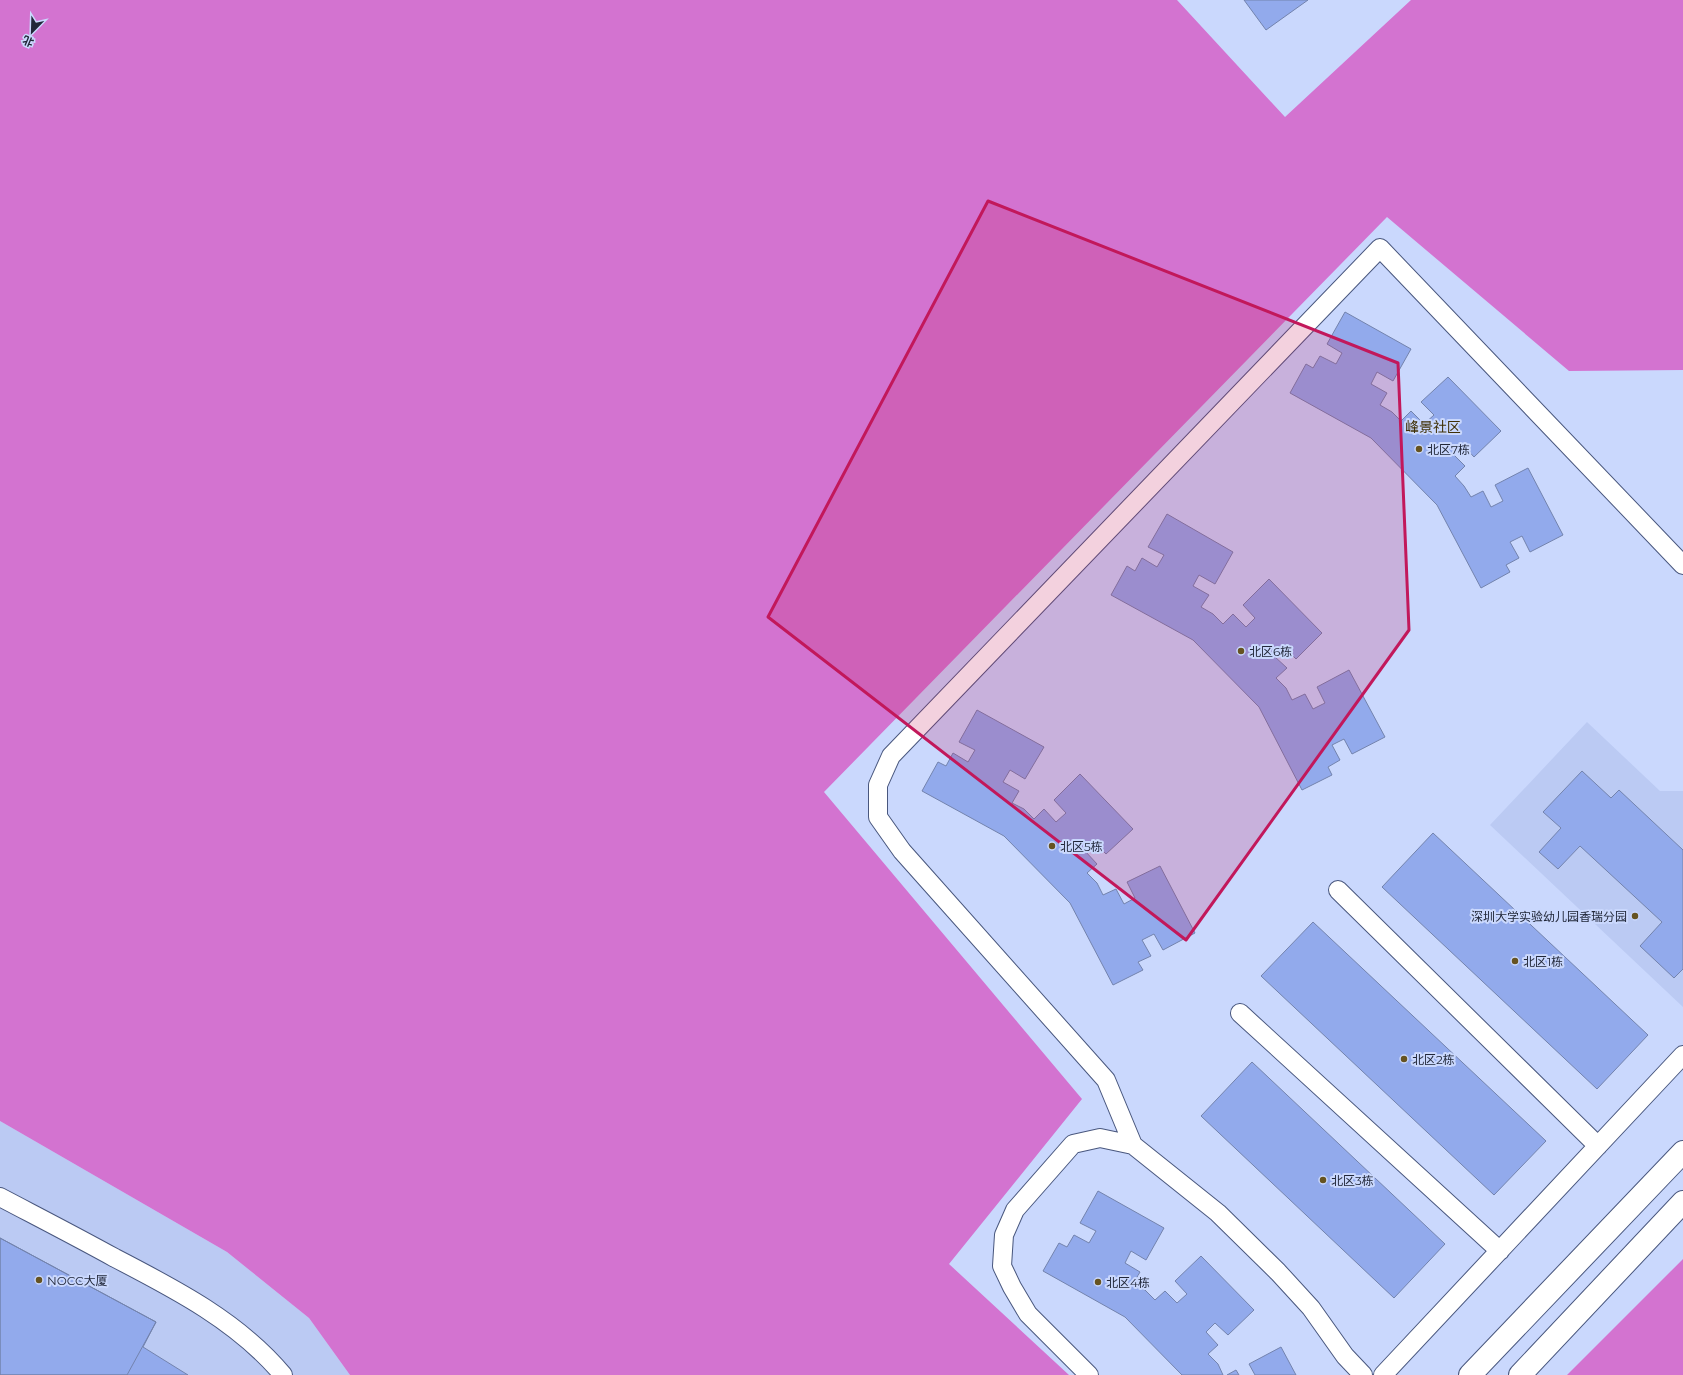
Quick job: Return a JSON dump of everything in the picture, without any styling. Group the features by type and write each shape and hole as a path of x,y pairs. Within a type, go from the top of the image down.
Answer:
{"street":[{"path":"1470,1375 1683,1152"},
{"path":"1520,1375 1683,1202"}],"lane":[{"path":"1133,1145 1106,1080 902,851 878,817 878,785 891,756 1380,248 1683,565"},
{"path":"1338,890 1598,1146"},
{"path":"1240,1013 1500,1251"},
{"path":"1383,1375 1683,1055"},
{"path":"1089,1375 1028,1314 1002,1266 1004,1235 1015,1210 1073,1144 1100,1138 1133,1145 1218,1213 1272,1266 1311,1308 1346,1356 1363,1375"},
{"path":"0,1197 140,1271 197,1304 241,1334 283,1375"},
{"path":"1344,1375 1346,1356"}],"highlighted area":[{"path":"988,201 1398,363 1409,630 1186,940 768,617"}],"shaded area":[{"path":"0,0 1177,0 1285,117 1411,0 1683,0 1683,370 1569,371 1387,217 824,792 1082,1099 949,1264 1069,1375 350,1375 309,1318 227,1252 0,1121"},
{"name":"深圳大学实验幼儿园香瑞分园","path":"1587,722 1660,791 1683,791 1683,1007 1490,825"},
{"path":"0,1121 227,1252 309,1318 350,1375 0,1375"},
{"path":"1683,1259 1683,1375 1567,1375"}],"building":[{"path":"1244,0 1308,0 1266,30"},
{"name":"北区7栋","path":"1345,312 1411,349 1393,381 1377,372 1371,384 1387,393 1380,405 1392,412 1401,421 1411,411 1424,424 1434,415 1421,402 1448,377 1501,431 1474,457 1462,444 1452,453 1465,466 1455,476 1471,497 1483,491 1491,507 1503,501 1495,485 1528,468 1563,535 1530,552 1522,536 1510,542 1519,558 1506,565 1510,572 1481,588 1437,505 1371,438 1290,393 1306,364 1313,368 1320,356 1336,364 1342,353 1327,344"},
{"name":"北区6栋","path":"1167,514 1233,552 1215,584 1199,575 1193,586 1209,595 1201,607 1213,614 1223,624 1233,614 1246,627 1255,618 1243,605 1269,579 1322,633 1296,659 1283,646 1274,656 1287,668 1276,678 1286,688 1292,700 1305,694 1313,709 1325,703 1317,687 1349,670 1385,737 1352,754 1344,739 1332,745 1340,760 1328,767 1332,775 1302,790 1259,707 1193,640 1111,595 1127,566 1135,571 1142,558 1157,567 1164,555 1148,547"},
{"name":"北区5栋","path":"977,710 1044,747 1025,779 1010,770 1003,782 1019,791 1012,803 1024,809 1034,819 1044,809 1056,822 1066,813 1054,800 1080,774 1133,829 1106,854 1094,842 1085,851 1097,864 1087,873 1097,883 1103,895 1116,889 1124,904 1135,898 1127,882 1160,866 1195,933 1163,950 1154,934 1142,940 1151,956 1138,962 1143,970 1113,985 1070,903 1004,836 922,791 938,762 946,766 953,753 968,762 975,750 959,742"},
{"path":"1582,771 1611,798 1619,790 1683,850 1683,969 1674,978 1640,946 1662,922 1580,846 1558,869 1539,852 1561,828 1543,812"},
{"name":"北区1栋","path":"1433,833 1648,1035 1597,1089 1382,887"},
{"name":"北区2栋","path":"1313,922 1546,1141 1494,1195 1261,976"},
{"name":"北区3栋","path":"1252,1062 1445,1244 1394,1298 1201,1116"},
{"name":"北区4栋","path":"1098,1191 1164,1228 1146,1260 1131,1251 1125,1263 1140,1272 1133,1284 1145,1290 1155,1300 1165,1291 1177,1303 1187,1294 1175,1281 1201,1256 1254,1310 1228,1335 1215,1323 1206,1332 1218,1345 1208,1354 1218,1364 1223,1375 1182,1375 1125,1317 1043,1271 1059,1243 1067,1247 1074,1235 1089,1243 1096,1231 1080,1223"},
{"name":"NOCC大厦","path":"0,1238 156,1322 127,1375 0,1375"},
{"name":"NOCC大厦","path":"0,1238 156,1322 143,1347 188,1375 0,1375"},
{"path":"1281,1347 1296,1375 1255,1375 1249,1364"},
{"path":"1236,1370 1239,1375 1227,1375"}],"place":[{"name":"北区7栋","path":"1419,449"},
{"name":"北区6栋","path":"1241,651"},
{"name":"北区5栋","path":"1052,846"},
{"name":"深圳大学实验幼儿园香瑞分园","path":"1635,916"},
{"name":"北区1栋","path":"1515,961"},
{"name":"北区2栋","path":"1404,1059"},
{"name":"北区3栋","path":"1323,1180"},
{"name":"NOCC大厦","path":"39,1280"},
{"name":"北区4栋","path":"1098,1282"}],"district":[{"name":"峰景社区","path":"1433,427"}]}
